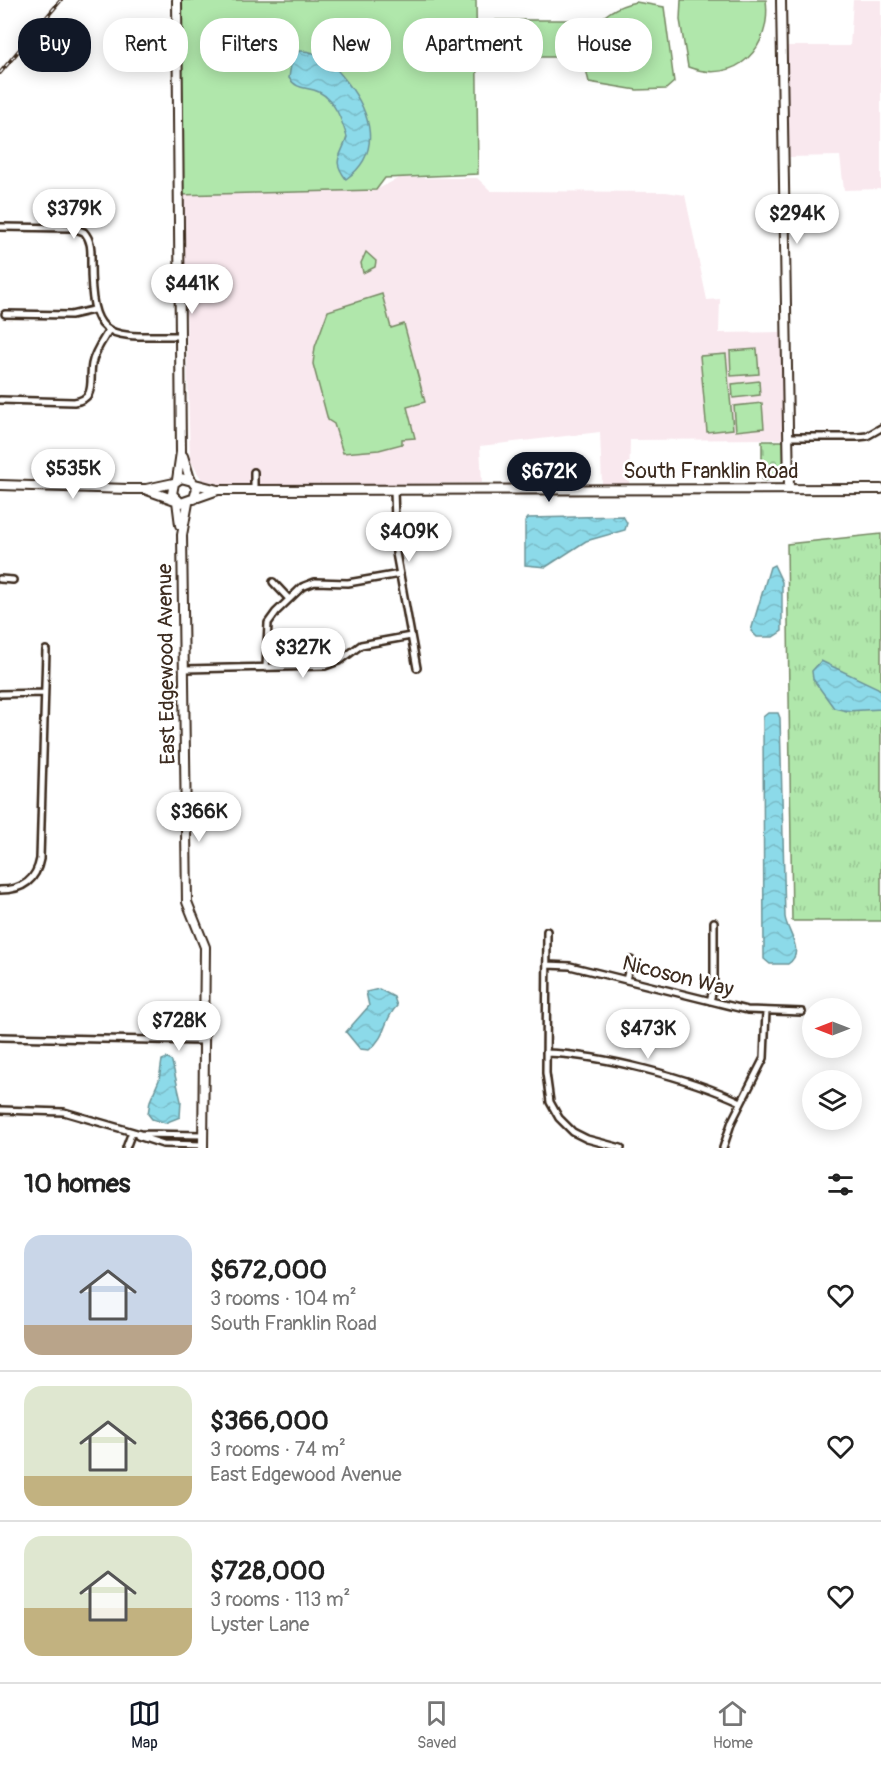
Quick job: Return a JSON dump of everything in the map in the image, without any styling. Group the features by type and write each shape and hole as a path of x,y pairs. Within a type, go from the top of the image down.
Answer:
{"main road":[{"path":"177,0 181,452 171,492 176,501 183,535"},
{"path":"781,0 789,489"},
{"path":"181,452 197,493 191,501 183,535"},
{"path":"0,485 146,489 175,481 193,482"},
{"name":"South Franklin Road","path":"193,482 218,490 254,491 881,489"},
{"path":"146,489 176,501 191,501"},
{"name":"South Franklin Road","path":"191,501 218,490"},
{"name":"East Edgewood Avenue","path":"183,535 187,902 189,914 202,934 205,947 203,1147"}],"street":[{"path":"0,227 73,228 84,232 91,244 93,310 109,330 127,336 180,336"},
{"path":"5,314 71,315 93,310"},
{"path":"0,400 76,402 85,398 91,389 92,364 96,352 109,330"},
{"path":"788,437 858,437 867,436 881,428"},
{"path":"254,472 254,491"},
{"path":"394,490 394,540 417,668"},
{"path":"266,668 267,628 272,617 302,587 312,583 345,583 400,574"},
{"path":"0,579 13,580"},
{"path":"273,582 289,599"},
{"path":"184,669 327,666 341,660 361,645 411,636"},
{"path":"0,890 19,888 33,877 40,859 46,651"},
{"path":"0,694 44,693"},
{"path":"710,1001 714,986 714,922"},
{"path":"547,931 548,1093 559,1118 568,1128 583,1137 621,1148"},
{"path":"626,980 631,960"},
{"name":"Nicoson Way","path":"547,965 570,966 747,1011 802,1012"},
{"path":"723,1148 730,1125 764,1058 766,1011"},
{"path":"0,1037 204,1038"},
{"path":"546,1053 578,1054 704,1085 741,1102"},
{"path":"0,1110 64,1112 132,1132 163,1144 203,1147"},
{"path":"132,1132 203,1136"},
{"path":"126,1148 132,1132"}],"shaded area":[{"path":"853,0 881,0 881,189 844,190 840,156 786,157 784,46 850,46"},
{"path":"399,178 477,178 491,191 666,192 685,195 707,300 720,299 719,333 782,332 784,439 630,440 629,485 602,485 600,432 480,446 482,483 214,486 202,480 190,460 183,195 376,190"}],"green space":[{"path":"180,0 476,0 476,18 403,18 403,72 477,72 478,174 385,178 376,190 179,195 180,72 188,72 188,18 180,18"},
{"path":"681,0 766,0 763,33 757,47 748,58 722,71 706,71 688,67 680,20"},
{"path":"636,2 664,7 674,82 666,89 637,90 589,82 587,72 652,72 652,18 603,18 622,6"},
{"path":"543,20 555,20 555,57 543,57"},
{"path":"366,252 376,261 375,267 363,273 361,263"},
{"path":"382,294 391,328 404,324 425,402 407,407 415,438 402,439 402,444 379,450 343,453 334,424 328,420 313,364 315,347 328,311"},
{"path":"757,349 759,374 731,376 730,351"},
{"path":"726,354 733,429 707,432 700,356"},
{"path":"759,381 760,395 733,398 732,384"},
{"path":"762,403 764,428 736,431 734,406"},
{"path":"762,441 784,441 785,470 778,477 765,481 762,479"},
{"path":"881,534 881,921 792,921 787,544"}],"water":[{"path":"299,51 307,51 311,52 311,72 339,72 355,94 367,119 369,145 358,169 346,179 338,162 347,137 337,112 325,96 315,90 299,87 289,78 290,72 299,72"},
{"path":"623,516 627,523 625,530 586,541 546,567 525,565 525,522 528,518"},
{"path":"774,565 782,582 782,631 773,637 757,637 751,631 770,567"},
{"path":"821,661 878,688 881,691 881,709 847,711 834,708 813,679 812,671"},
{"path":"768,713 778,713 780,718 785,917 795,948 793,959 788,964 770,964 764,959 763,717"},
{"path":"379,989 394,997 397,1006 375,1044 369,1050 360,1049 346,1032 369,1006 366,992"},
{"path":"167,1058 172,1062 181,1101 180,1117 165,1123 152,1119 148,1114 150,1101 159,1080 162,1060"}],"railway":[{"path":"0,73 61,0"}]}
